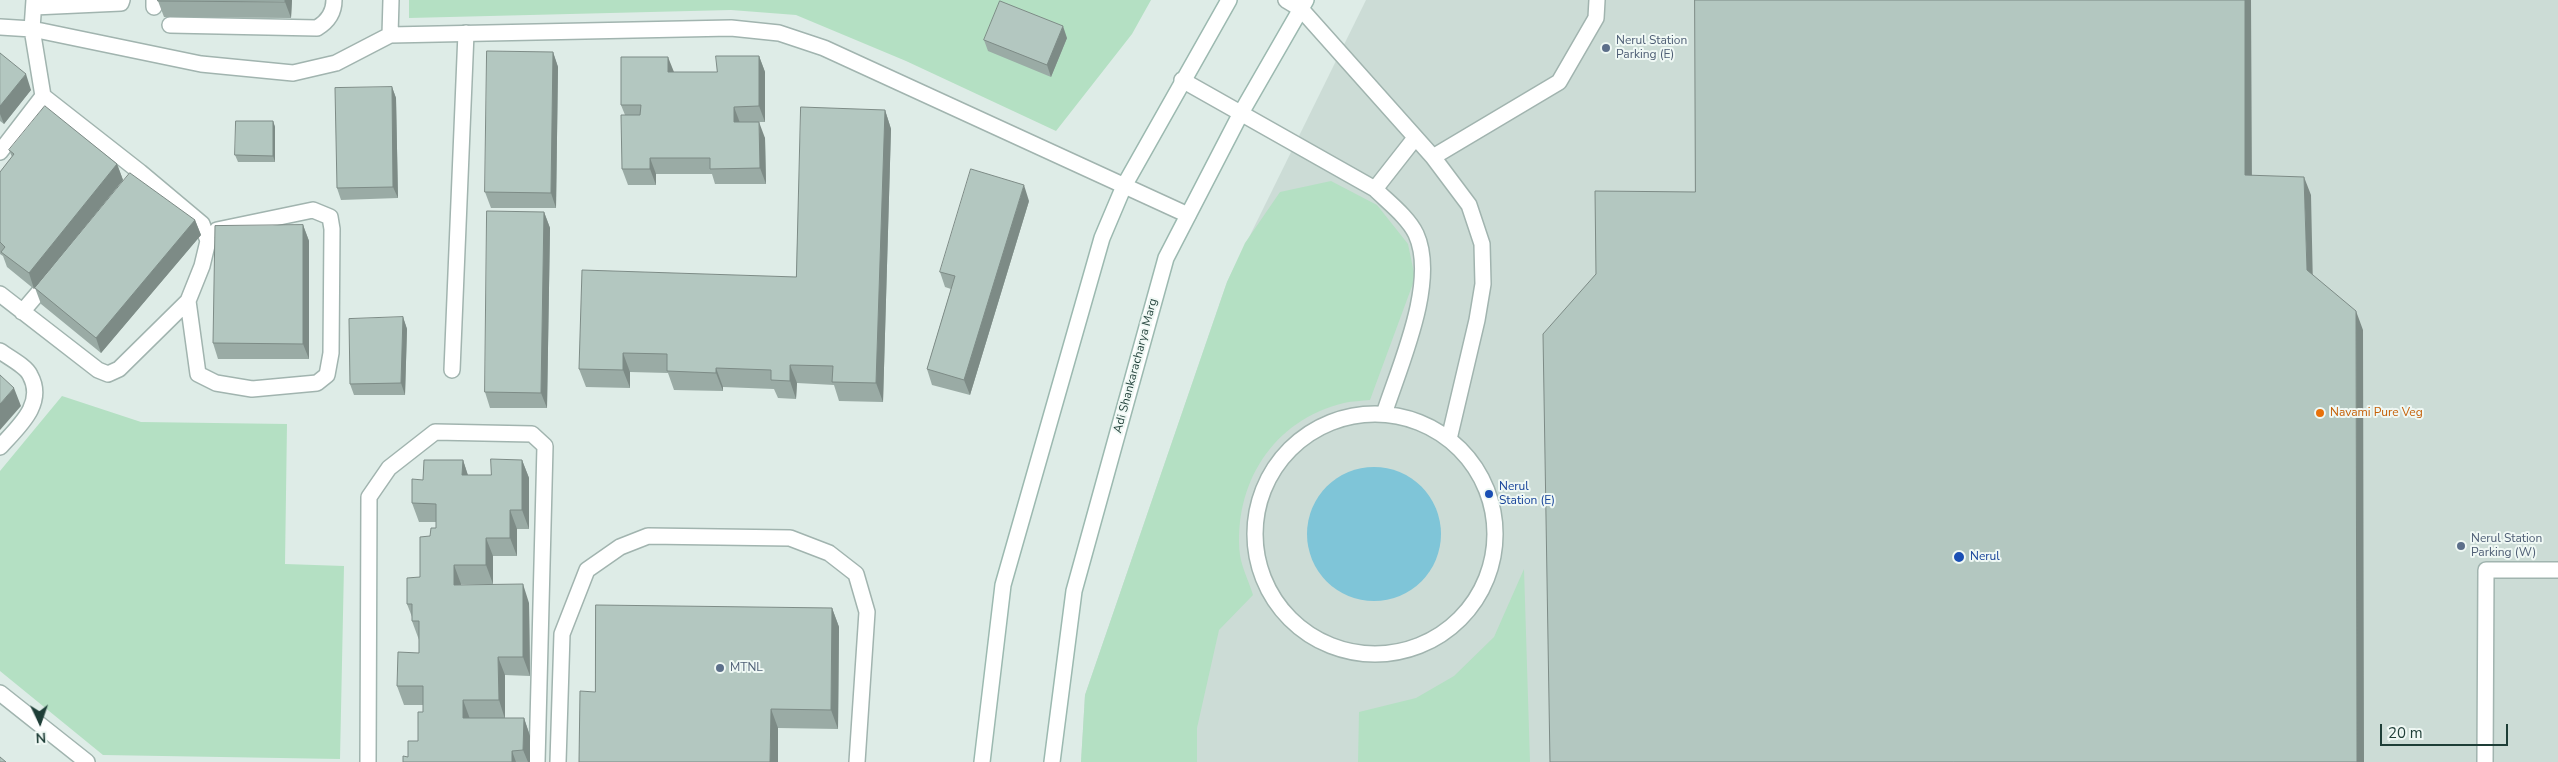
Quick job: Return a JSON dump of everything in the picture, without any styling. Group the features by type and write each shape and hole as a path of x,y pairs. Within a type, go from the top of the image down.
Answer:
{"street":[{"path":"0,294 98,370 108,374 119,369 188,301 202,266 208,241 202,224 140,172 43,96 32,28 34,4 107,5 121,4 122,0"},
{"path":"170,25 317,28 326,22 334,7 334,0"},
{"path":"390,0 390,35"},
{"path":"982,762 1003,585 1102,238 1124,186 1182,80 1229,0"},
{"path":"1286,0 1303,4 1433,157 1469,205 1482,244 1483,284 1477,320 1449,439"},
{"path":"1433,157 1559,82 1596,18 1597,0"},
{"name":"Adi Shankaracharya Marg","path":"1052,762 1074,591 1166,258 1241,112 1303,4"},
{"path":"0,27 32,28 201,64 293,73 336,63 390,35 731,28 779,33 824,48 1188,215"},
{"path":"452,370 466,33"},
{"path":"1182,80 1374,189 1400,213 1416,233 1422,254 1423,280 1418,309 1384,414"},
{"path":"0,152 43,96"},
{"path":"1374,189 1415,138"},
{"path":"128,186 140,172"},
{"path":"188,301 198,374 216,383 252,389 317,383 327,375 331,353 332,229 330,217 313,210 205,233"},
{"path":"22,312 60,268"},
{"path":"0,351 30,373 36,395 28,415 0,447"},
{"path":"1384,414 1418,422 1449,439 1473,464 1489,494 1496,530 1492,566 1477,599 1453,626 1422,645 1387,655 1350,652 1316,640 1287,618 1266,588 1263,580 1255,554 1254,518 1265,483 1285,453 1313,430 1348,417 1384,414"},
{"path":"368,762 369,496 389,468 435,432 532,434 545,446 537,762"},
{"path":"558,762 562,634 587,570 620,547 648,536 657,536 790,538 829,554 856,574 867,612 857,762"},
{"path":"2485,762 2486,570 2558,570"},
{"path":"0,693 87,762"}],"shaded area":[{"path":"1366,0 2558,0 2558,762 1081,762 1085,695 1227,282"}],"green space":[{"path":"409,0 1151,0 1132,34 1056,131 906,61 796,15 731,10 409,18"},
{"path":"1331,181 1377,205 1408,244 1415,278 1370,400 1344,403 1319,412 1297,424 1278,440 1263,459 1251,480 1243,504 1240,529 1240,555 1253,595 1219,630 1197,728 1197,762 1081,762 1085,695 1227,282 1245,243 1280,192"},
{"path":"62,396 141,422 287,424 285,564 344,566 340,759 103,755 0,671 0,471"},
{"path":"1524,569 1530,762 1358,762 1359,712 1416,698 1454,676 1494,637"}],"water":[{"path":"1374,467 1400,472 1421,487 1436,508 1441,534 1436,560 1421,581 1400,596 1374,601 1348,596 1327,581 1312,560 1307,534 1312,508 1327,487 1348,472"}],"building":[{"path":"285,0 285,2 158,1"},
{"name":"Nerul","path":"1695,0 2245,0 2245,175 2304,177 2307,270 2356,311 2357,762 1550,762 1543,334 1596,274 1595,191 1695,192"},
{"path":"1000,1 1063,26 1047,65 984,40"},
{"path":"487,51 553,52 551,193 485,192"},
{"path":"0,53 26,74 0,106"},
{"path":"716,56 759,56 759,106 734,107 734,122 759,122 760,168 710,169 710,158 650,158 650,169 622,169 621,115 640,115 641,105 621,105 621,57 668,57 668,72 717,72"},
{"path":"392,87 393,187 337,188 335,88"},
{"path":"45,106 117,164 29,273 1,252 5,247 0,242 0,172 14,154 9,150"},
{"path":"801,107 885,110 876,383 832,382 833,366 790,365 790,381 771,380 771,370 716,368 716,373 667,371 667,354 623,353 623,370 579,369 582,270 796,277"},
{"path":"236,121 273,121 273,156 235,155"},
{"path":"971,169 1024,185 964,380 927,369 955,276 940,272"},
{"path":"130,173 195,220 96,338 35,288"},
{"path":"487,211 544,212 541,393 485,392"},
{"path":"303,225 303,344 213,343 215,226"},
{"path":"403,317 401,383 350,384 349,319"},
{"path":"0,375 14,388 0,404"},
{"path":"491,459 522,460 522,510 510,510 510,538 486,538 486,565 454,565 454,585 523,584 523,657 498,657 499,700 463,700 463,718 524,718 523,750 512,751 512,762 403,762 403,756 408,757 408,741 418,741 418,712 423,712 423,686 397,686 398,652 419,653 419,621 412,621 412,604 407,604 407,578 420,577 420,537 430,536 431,528 436,528 436,504 412,503 412,479 423,480 424,460 463,460 462,475 491,475"},
{"name":"MTNL","path":"596,605 832,608 831,710 771,709 770,762 579,762 580,691 595,692"}],"place":[{"name":"Nerul Station Parking (E)","path":"1606,48"},
{"name":"Navami Pure Veg","path":"2320,413"},
{"name":"Nerul Station (E)","path":"1489,494"},
{"name":"Nerul Station Parking (W)","path":"2461,546"},
{"name":"Nerul","path":"1959,557"},
{"name":"MTNL","path":"720,668"}]}
